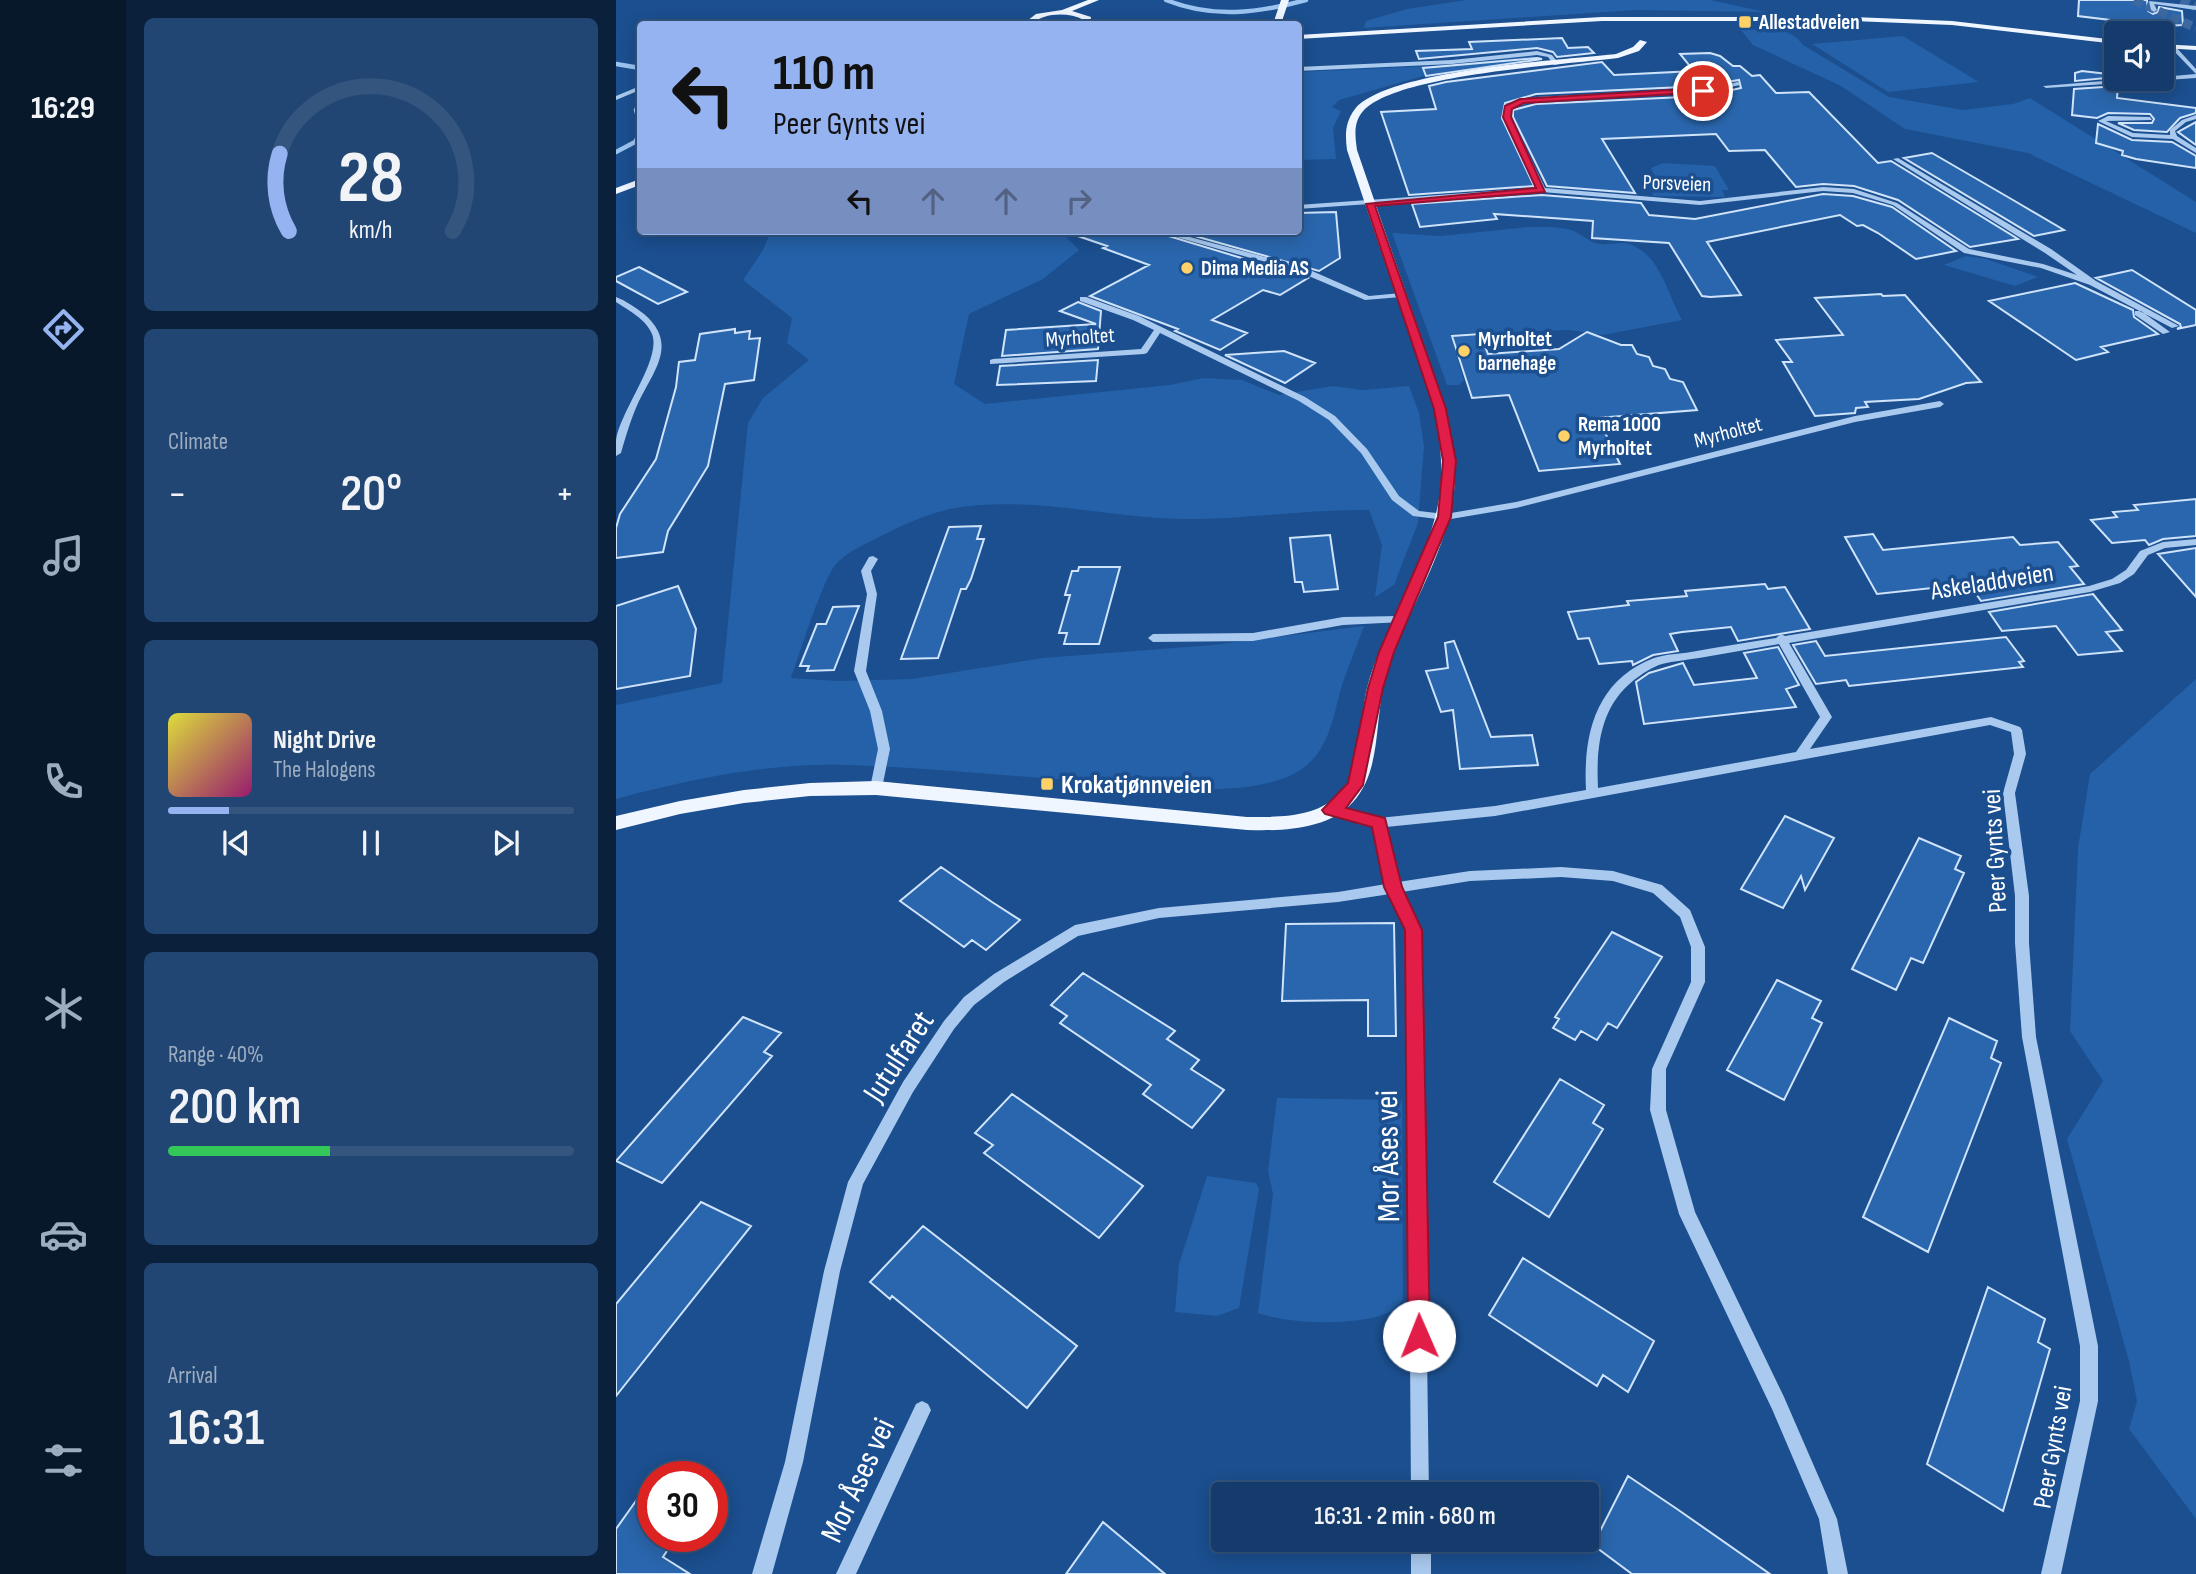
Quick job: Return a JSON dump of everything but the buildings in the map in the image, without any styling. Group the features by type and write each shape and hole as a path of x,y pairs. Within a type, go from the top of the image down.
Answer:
{"main road":[{"path":"1277,21 1285,0"},
{"path":"1032,21 1041,16 1098,3"},
{"path":"1090,21 1098,3"},
{"path":"1059,13 1076,14 1088,21"},
{"path":"1302,37 1620,18 1678,18 1942,22 2104,40"},
{"path":"1620,18 1630,27"},
{"path":"616,823 726,797 813,788 876,788 1259,822 1301,821 1331,810 1343,801 1355,785 1375,688 1399,620 1445,517 1450,478 1448,443 1440,409 1348,135 1354,114 1366,103 1401,86 1434,78 1618,56 1636,49 1642,34 1654,18"},
{"path":"2174,47 2196,48"},
{"path":"616,191 637,183"}],"street":[{"path":"2154,9 2151,2 2196,8"},
{"path":"2174,47 2196,74"},
{"path":"1302,69 1452,62 1536,53 1550,56 1556,64"},
{"path":"2046,86 2196,74"},
{"path":"1542,190 1507,117 1508,107 1515,103 1535,99 1703,91 1738,84"},
{"path":"616,99 637,89"},
{"path":"2150,119 2108,117 2101,121 2132,135 2174,137 2196,151"},
{"path":"2174,137 2175,127 2196,117"},
{"path":"1896,159 2048,251 2093,283 2175,326"},
{"name":"Porsveien","path":"1370,204 1542,190 1700,204 1815,190 1854,191 1895,204 1967,251 2043,266 2093,283"},
{"path":"1302,207 1370,204"},
{"path":"1174,235 1300,269 1368,298 1401,295"},
{"path":"2116,296 2166,332"},
{"path":"616,299 639,312 655,328 660,342 657,358 634,403 616,453"},
{"name":"Myrholtet","path":"1083,299 1158,330 1302,399 1332,418 1364,451 1388,490 1416,514 1445,517 1517,505 1855,419 1940,404"},
{"name":"Myrholtet","path":"993,362 1144,351 1158,330"},
{"name":"Askeladdveien","path":"1592,794 1590,770 1595,728 1611,694 1622,680 1658,661 1782,638 2090,589 2116,581 2130,572 2144,553 2164,545 2196,542"},
{"path":"873,559 866,571 873,594 860,671 876,710 884,749 876,788"},
{"path":"1153,638 1253,637 1343,621 1399,620"},
{"path":"1782,638 1826,717 1801,754"},
{"name":"Peer Gynts vei","path":"1331,810 1379,823 1495,811 1991,721 2016,730 2020,754 2010,793 2022,896 2022,943 2029,1037 2089,1346 2089,1401 2051,1574"},
{"name":"Mor Åses vei","path":"1379,823 1393,887 1414,930 1420,1482"},
{"path":"1393,887 1470,876 1560,872 1600,875 1657,889 1685,914 1698,947 1698,982 1659,1069 1658,1110 1687,1214 1779,1403 1823,1507 1838,1574"},
{"name":"Jutulfaret","path":"762,1574 794,1462 832,1271 856,1182 908,1087 949,1025 970,1001 999,978 1075,931 1159,913 1338,897 1393,887"},
{"name":"Mor Åses vei","path":"846,1574 922,1410"},
{"path":"1421,1552 1421,1574"}],"shaded area":[{"path":"1466,0 1710,0 1766,12 1636,10 1364,28 1366,21 1407,9"},
{"path":"1741,30 1775,30 1790,34 1803,45 1889,97 1963,110 2013,104 2030,98 2196,202 2196,233 2028,153 1905,129 1841,86 1753,45"},
{"path":"1903,36 1979,82 1888,92 1812,44"},
{"path":"1532,56 1540,60 1437,72 1339,100 1332,107 1341,111 1333,128 1336,159 1302,160 1302,72 1451,65"},
{"path":"1663,163 1715,166 1729,190 1722,190 1725,197 1652,196 1658,183 1651,168"},
{"path":"1528,227 1566,229 1595,243 1627,244 1642,251 1657,267 1682,320 1603,335 1569,330 1450,334 1464,380 1459,385 1447,385 1392,233 1441,236"},
{"path":"769,235 1064,235 1079,250 1043,279 969,314 954,384 985,404 1170,385 1204,378 1242,380 1279,395 1333,386 1362,390 1409,386 1419,413 1424,446 1418,523 1394,585 1375,597 1382,545 1369,510 1189,519 1009,504 950,509 889,532 836,564 818,601 791,678 838,681 912,679 1043,658 1213,645 1364,626 1325,742 1311,761 1302,769 1281,779 1255,786 1226,789 1165,788 904,768 816,765 729,774 616,799 616,705 722,683 748,423 763,398 809,360 787,343 792,318 743,280 763,250"},
{"path":"1966,256 1986,259 2038,277 2015,286 1944,265"},
{"path":"2196,679 2196,1519 2129,1429 2137,1401 2129,1361 2067,1139 2103,1081 2070,1031 2078,848 2090,774"},
{"path":"1277,1098 1402,1100 1403,1300 1388,1313 1372,1318 1322,1322 1271,1317 1258,1313 1273,1194 1268,1171"},
{"path":"1207,1176 1256,1183 1259,1189 1239,1308 1217,1316 1175,1312 1179,1264"}],"waterway":[{"path":"1166,0 1218,12 1253,11 1306,0"},
{"path":"616,64 637,68"},
{"path":"637,108 637,113"},
{"path":"616,152 637,139"}],"tunnel":[{"path":"2134,0 2196,28"},
{"path":"2181,0 2196,7"}],"place":[{"name":"Allestadveien","path":"1745,22"},
{"name":"Dima Media AS","path":"1187,268"},
{"name":"Myrholtet barnehage","path":"1464,351"},
{"name":"Rema 1000 Myrholtet","path":"1564,436"},
{"name":"Krokatjønnveien","path":"1047,784"}],"route":[{"path":"1419,1336 1414,930 1393,887 1379,823 1331,810 1351,793 1355,785 1375,688 1387,652 1445,517 1450,461 1440,409 1370,204 1542,190 1507,117 1508,107 1515,103 1557,98 1703,91"}]}
